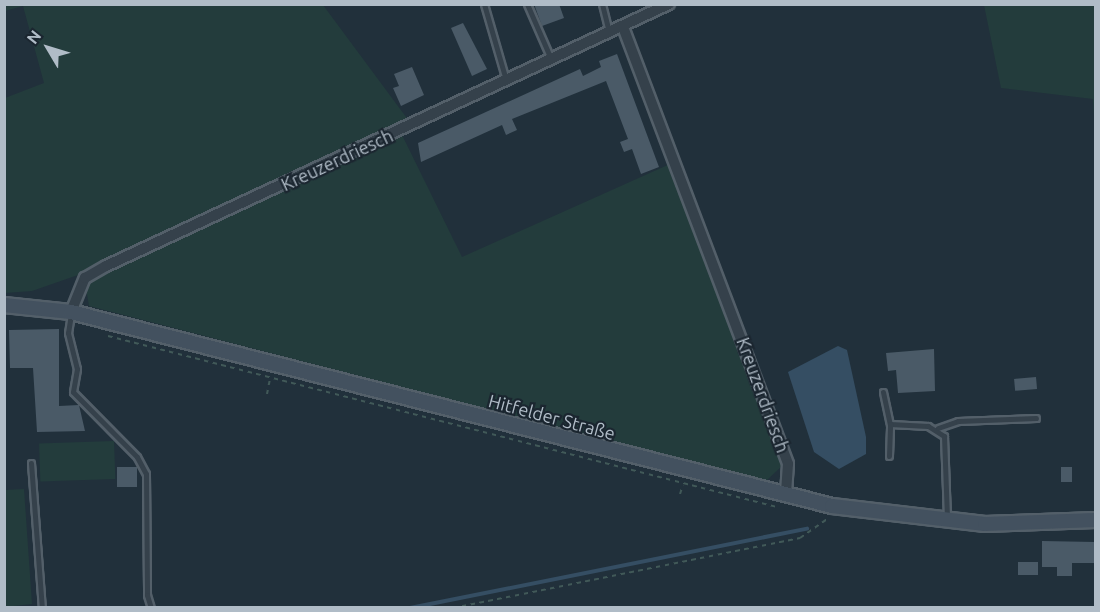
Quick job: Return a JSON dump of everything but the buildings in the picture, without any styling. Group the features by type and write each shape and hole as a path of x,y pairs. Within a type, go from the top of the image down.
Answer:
{"main road":[{"name":"Hitfelder Straße","path":"4,305 71,312 272,371 785,502 947,522 1095,520"}],"street":[{"name":"Kreuzerdriesch","path":"71,312 85,278 106,266 610,34 667,5"},
{"name":"Kreuzerdriesch","path":"623,27 788,464 785,502"}],"lane":[{"path":"484,4 506,80"},
{"path":"527,4 552,60"},
{"path":"602,4 610,34"},
{"path":"71,312 68,333 77,369 73,392 137,457 146,474 147,595 151,608"},
{"path":"883,392 890,424 889,456"},
{"path":"890,424 938,428 958,421 1036,418"},
{"path":"938,428 949,448 947,522"},
{"path":"31,463 42,608"}],"path":[{"path":"102,335 272,371 785,502"},
{"path":"267,394 272,371"},
{"path":"453,608 800,538 830,516 818,514"}],"green space":[{"path":"5,4 323,5 409,121 78,275 32,291 5,293 5,98 44,83 23,6 5,11"},
{"path":"984,5 1095,5 1095,133 1093,99 1001,88"},
{"path":"402,135 462,257 670,164 783,465 766,481 89,306 86,288 95,279"},
{"path":"114,441 115,479 40,482 39,444"},
{"path":"24,489 32,604 5,607 5,490"}],"water":[{"path":"838,346 847,350 866,437 866,454 839,469 814,452 788,372"}],"waterway":[{"path":"410,608 807,529"}]}
